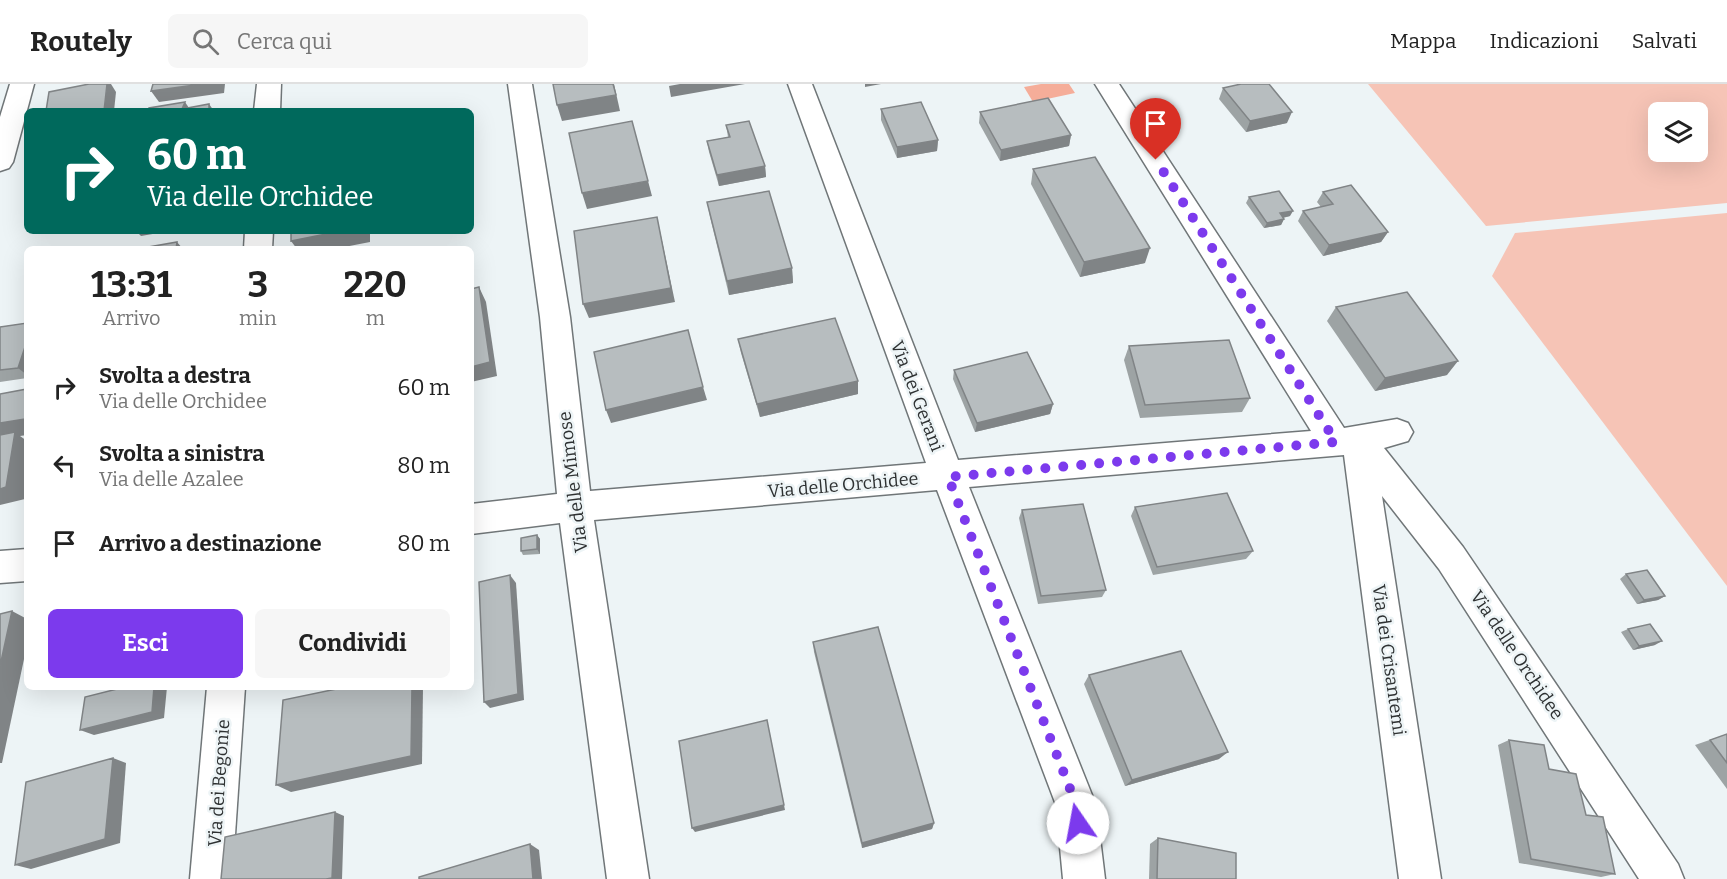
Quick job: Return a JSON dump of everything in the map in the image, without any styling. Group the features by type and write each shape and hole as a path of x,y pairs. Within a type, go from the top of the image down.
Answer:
{"street":[{"path":"0,162 22,84"},
{"path":"267,108 269,84"},
{"name":"Via delle Mimose","path":"520,84 555,317 575,507 627,879"},
{"name":"Via dei Gerani","path":"800,84 948,477 1076,804 1084,879"},
{"path":"1107,84 1347,441"},
{"name":"Via delle Orchidee","path":"474,519 575,507 948,477 1347,441 1397,432"},
{"name":"Via delle Orchidee","path":"1347,441 1456,566 1663,879"},
{"name":"Via dei Crisantemi","path":"1347,441 1420,879"},
{"path":"0,567 24,565"},
{"name":"Via dei Begonie","path":"211,879 226,690"}],"shaded area":[{"path":"1041,84 1069,84 1075,93 1033,102 1024,87"},
{"path":"1368,84 1727,84 1727,203 1486,226"},
{"path":"1727,213 1727,586 1492,276 1515,233"}],"building":[{"path":"89,84 107,84 104,108 46,108 49,92"},
{"path":"153,84 202,84 151,91"},
{"path":"553,84 613,84 616,95 557,105"},
{"path":"1241,84 1269,84 1292,112 1250,121 1223,88"},
{"path":"1048,98 1071,135 1001,150 980,112"},
{"path":"185,102 182,108 149,108"},
{"path":"921,102 938,140 897,147 881,109"},
{"path":"209,104 209,108 187,108"},
{"path":"632,121 648,181 582,193 569,133"},
{"path":"749,121 765,166 717,175 707,141 730,137 726,125"},
{"path":"1095,157 1150,248 1084,262 1033,169"},
{"path":"1351,185 1388,232 1329,245 1303,211 1333,204 1323,192"},
{"path":"769,191 792,268 727,281 707,202"},
{"path":"1279,191 1293,211 1280,213 1284,219 1267,223 1249,197"},
{"path":"657,217 671,288 583,304 574,231"},
{"path":"291,234 326,234 291,241"},
{"path":"177,242 176,246 154,246"},
{"path":"479,287 490,362 474,366 474,288"},
{"path":"1407,292 1458,361 1385,378 1336,307"},
{"path":"835,318 858,381 757,404 738,339"},
{"path":"24,323 24,350 18,368 0,370 0,327"},
{"path":"688,330 703,387 606,410 594,352"},
{"path":"1229,340 1250,398 1145,405 1129,346"},
{"path":"1027,352 1053,404 977,423 954,370"},
{"path":"24,390 24,419 0,423 0,394"},
{"path":"15,432 6,487 0,489 0,435"},
{"path":"1227,493 1253,551 1157,567 1135,507"},
{"path":"1083,504 1106,590 1041,596 1022,510"},
{"path":"537,535 537,549 521,551 521,538"},
{"path":"1647,570 1665,596 1644,600 1626,574"},
{"path":"510,575 518,694 484,702 479,582"},
{"path":"12,611 0,666 0,614"},
{"path":"1650,624 1662,641 1639,646 1628,629"},
{"path":"878,627 934,823 862,843 813,642"},
{"path":"1181,651 1228,752 1132,780 1089,675"},
{"path":"113,690 154,690 152,712 80,730 85,697"},
{"path":"331,690 412,690 411,756 276,785 283,700"},
{"path":"767,720 784,805 692,828 679,741"},
{"path":"1727,734 1727,763 1710,740"},
{"path":"1509,740 1544,745 1549,769 1576,774 1586,815 1603,817 1615,874 1531,859"},
{"path":"113,758 105,839 15,865 26,782"},
{"path":"335,812 332,878 221,879 225,837"},
{"path":"1158,838 1236,853 1236,879 1157,879"},
{"path":"530,844 533,879 419,879 419,877"}],"route":[{"path":"1078,823 1076,804 948,477 1336,442 1156,160"}]}
